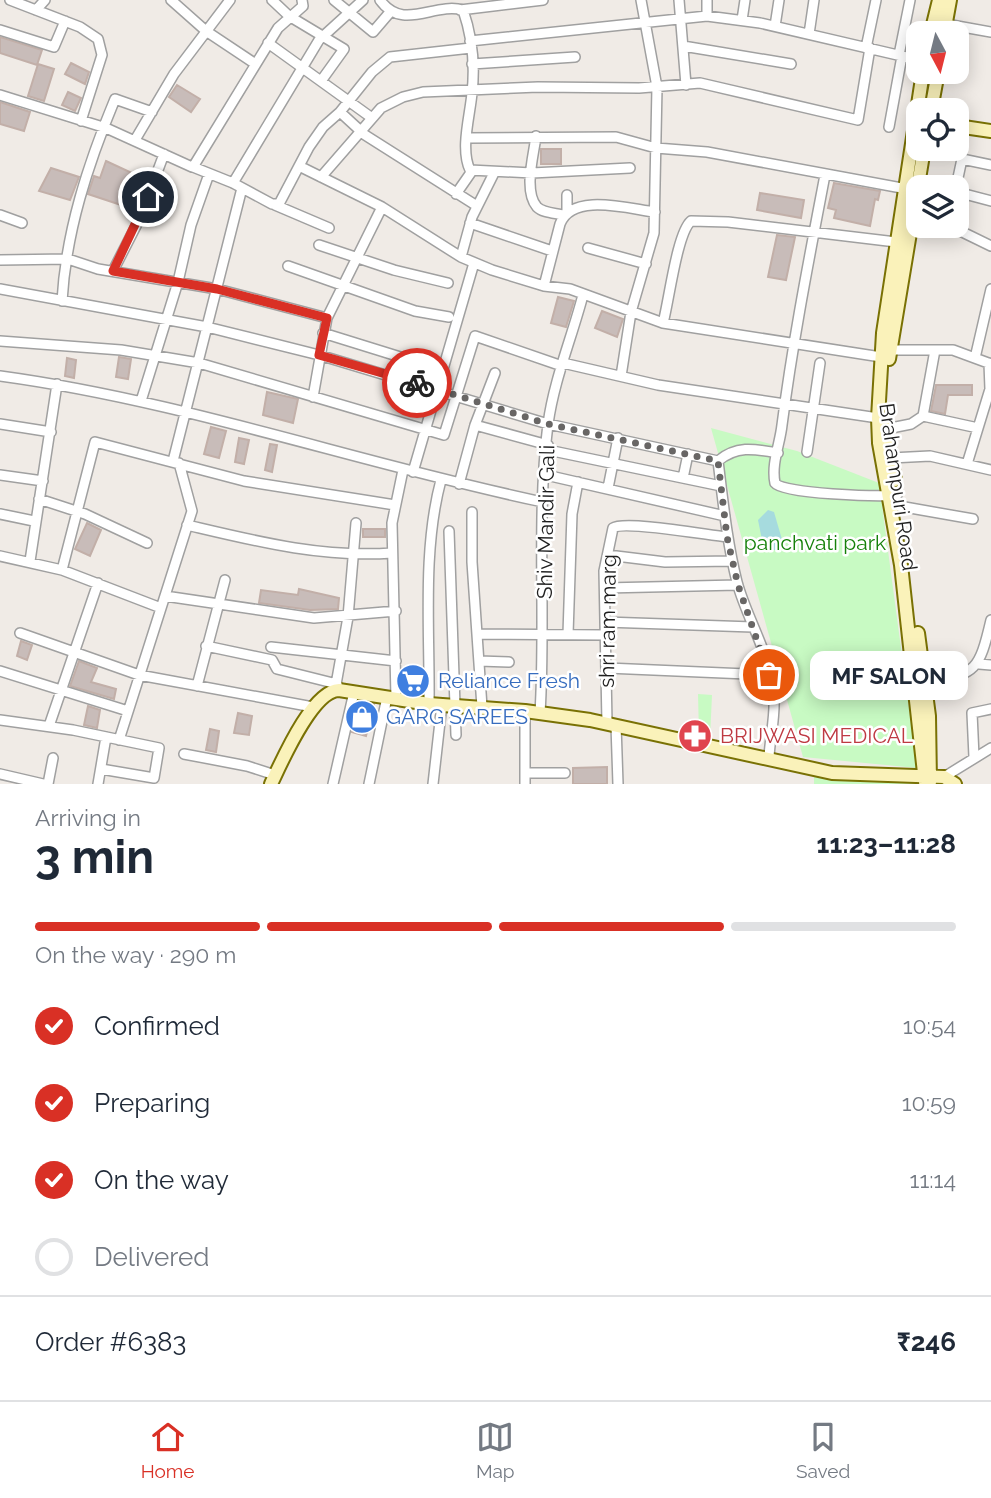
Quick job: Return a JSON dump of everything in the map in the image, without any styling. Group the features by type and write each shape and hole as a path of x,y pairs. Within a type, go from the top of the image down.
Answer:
{"street":[{"path":"10,0 91,32 101,46 102,55 81,121"},
{"path":"36,10 46,0"},
{"path":"171,0 206,31 254,63"},
{"path":"135,140 206,31 230,0"},
{"path":"192,167 254,63 289,16 303,6 302,0"},
{"path":"334,0 373,32 391,11"},
{"path":"119,740 187,525 191,503 176,462 184,413 217,289 237,185 322,37 363,0"},
{"path":"380,0 401,16 415,16 453,8 460,10 543,0"},
{"path":"621,376 631,312 646,264 655,212 657,87 641,0"},
{"path":"679,0 686,85"},
{"path":"707,0 707,16"},
{"path":"742,20 745,0"},
{"path":"775,26 779,0"},
{"path":"808,34 814,0"},
{"path":"321,177 387,103 423,92 657,87 700,83 858,120 876,0"},
{"path":"889,127 910,0"},
{"path":"934,21 939,0"},
{"path":"946,21 950,0"},
{"path":"275,1 289,16 344,49 321,81"},
{"path":"460,10 468,24 471,44 473,90 467,138 468,166 472,171 532,173 630,168"},
{"path":"275,205 281,204 299,166 323,127 340,112 372,72 390,57 471,44 680,17 707,16 775,26 906,57"},
{"path":"0,30 54,47 65,21"},
{"path":"970,31 991,32"},
{"path":"268,43 372,118"},
{"path":"683,46 791,64"},
{"path":"472,64 575,57"},
{"path":"0,95 104,127 329,229"},
{"path":"62,301 65,259 82,188 115,99 152,112"},
{"path":"340,112 360,132 477,206"},
{"path":"969,127 991,131"},
{"path":"536,136 532,190 538,208 565,214"},
{"path":"467,138 616,137 656,148 708,152 906,189"},
{"path":"113,271 140,218 164,155"},
{"path":"959,175 962,159 991,165"},
{"path":"299,166 382,207 474,263 544,286 583,295 663,323 716,334 792,342 810,348 885,354 953,350 990,364 990,389 967,464"},
{"path":"456,194 472,171"},
{"path":"461,257 470,223 494,173"},
{"path":"141,401 178,282 191,225 209,174"},
{"path":"825,175 792,342 774,477 778,488 807,493 895,499 973,519"},
{"path":"969,193 991,201"},
{"name":"Brahampuri Road","path":"895,499 879,443 896,242 906,194"},
{"path":"544,286 552,251 565,214 566,195"},
{"path":"565,214 574,207 606,206 655,212"},
{"path":"313,397 327,318 382,207"},
{"path":"0,215 22,223"},
{"path":"663,323 680,242 685,226 691,221 814,231 896,242"},
{"path":"470,223 552,251"},
{"path":"969,235 991,246"},
{"name":"Brahampuri Road","path":"885,354 911,238"},
{"path":"319,245 355,258 449,283"},
{"path":"588,248 646,264"},
{"path":"0,260 65,259 113,271 217,289 327,318"},
{"path":"413,472 474,263"},
{"path":"288,266 415,311 449,317"},
{"path":"0,289 207,327 319,355 484,402 548,424 718,461"},
{"path":"975,358 991,289"},
{"name":"Shiv Mandir Gali","path":"540,713 544,634 543,502 548,424 583,295"},
{"path":"323,333 410,360"},
{"path":"0,341 154,354 199,363 444,435 475,336 562,365 813,409 882,424 911,424 923,416 978,428"},
{"path":"923,416 935,350"},
{"path":"807,452 820,363"},
{"path":"459,484 475,425 495,373"},
{"path":"0,376 141,401 441,480 543,502"},
{"path":"30,561 57,384"},
{"path":"0,424 51,432"},
{"name":"Brahampuri Road","path":"882,424 891,458 920,686 935,780"},
{"path":"475,425 613,464 721,486"},
{"path":"608,488 618,438"},
{"path":"62,570 95,442 244,481 395,505"},
{"path":"718,461 730,451 741,449 778,453"},
{"path":"683,478 688,454"},
{"path":"891,458 922,455 991,470"},
{"path":"718,461 732,561 769,675 774,699 769,757"},
{"path":"369,784 392,698 396,661 392,553 395,505 402,470"},
{"path":"0,475 43,481"},
{"path":"546,475 725,516"},
{"path":"433,784 435,704 430,554 434,505 441,480"},
{"path":"568,634 572,514 578,482"},
{"path":"39,499 76,511 147,543"},
{"path":"472,512 472,562 482,707"},
{"path":"0,514 34,522"},
{"path":"184,754 247,766 273,780 313,707 336,687 348,617 356,523"},
{"name":"shri ram marg","path":"618,784 611,724 605,622 605,588 613,528 619,523 727,537"},
{"path":"187,525 289,548 352,555 392,553"},
{"path":"449,531 456,736"},
{"path":"608,555 665,562 732,561"},
{"path":"0,556 62,570 161,608"},
{"path":"197,686 216,605 225,580"},
{"path":"49,726 97,583"},
{"path":"605,588 738,585"},
{"path":"165,596 314,618 396,611"},
{"path":"979,664 991,620"},
{"path":"605,622 753,627"},
{"path":"20,633 139,675 313,707"},
{"path":"477,634 606,635"},
{"path":"206,646 272,660 277,669 354,692 435,704 526,711 611,724 832,773 935,780 991,748"},
{"path":"271,648 396,661"},
{"path":"479,661 509,662"},
{"path":"920,686 964,673 979,664 991,665"},
{"path":"607,668 769,675"},
{"path":"0,671 128,711"},
{"path":"333,784 354,692"},
{"path":"974,757 972,713 991,709"},
{"path":"525,784 526,711"},
{"path":"0,720 49,726 159,748 154,778 102,769"},
{"path":"98,784 106,737"},
{"path":"48,784 53,758"},
{"path":"525,773 565,773"},
{"path":"0,774 43,784"}],"green space":[{"name":"panchvati park","path":"711,428 797,451 879,483 917,768 803,757"},
{"path":"698,694 712,695 710,738 699,735"},
{"path":"814,773 919,779 919,784 814,784"}],"water":[{"path":"768,510 774,512 783,543 779,550 768,550 763,545 758,520"}],"building":[{"path":"0,37 42,50 37,65 0,53"},
{"path":"71,63 89,72 85,84 65,74"},
{"path":"38,64 54,69 44,101 28,96"},
{"path":"177,85 200,99 191,112 169,97"},
{"path":"68,92 81,98 75,111 62,105"},
{"path":"0,102 30,112 24,131 0,124"},
{"path":"541,149 561,149 561,164 541,164"},
{"path":"106,161 147,180 136,210 88,194 94,176 100,178"},
{"path":"51,168 79,177 70,200 39,191"},
{"path":"834,183 880,191 878,200 875,199 870,226 834,218 836,210 828,208"},
{"path":"760,193 804,200 801,218 757,210"},
{"path":"777,235 795,237 786,280 768,277"},
{"path":"558,297 574,301 566,327 551,323"},
{"path":"602,311 623,319 617,337 595,328"},
{"path":"119,357 131,359 128,379 116,377"},
{"path":"67,358 76,360 74,378 65,376"},
{"path":"936,385 972,385 972,395 948,395 945,414 931,411"},
{"path":"267,392 298,399 293,423 263,415"},
{"path":"211,427 226,431 219,458 204,454"},
{"path":"239,438 249,440 244,464 235,462"},
{"path":"270,444 277,445 272,472 265,470"},
{"path":"87,523 101,530 90,556 75,549"},
{"path":"363,529 385,529 385,537 363,537"},
{"path":"299,589 339,598 338,609 310,610 259,603 261,590 298,595"},
{"path":"21,641 32,645 27,660 17,656"},
{"path":"79,661 97,668 91,682 116,689 114,699 70,686"},
{"name":"Reliance Fresh","path":"422,668 422,694 403,691 402,669"},
{"name":"GARG SAREES","path":"359,702 374,704 366,736 352,732"},
{"path":"88,706 100,710 97,728 84,725"},
{"path":"238,713 252,716 249,735 234,733"},
{"path":"210,729 219,731 216,752 206,750"},
{"path":"607,767 607,784 573,784 573,768"}],"way so far":[{"path":"417,383 524,414 548,424 718,461 727,537 738,585 765,656 769,675"}],"place":[{"name":"MF SALON","path":"769,675"},
{"name":"Reliance Fresh","path":"413,681"},
{"name":"GARG SAREES","path":"362,717"},
{"name":"BRIJWASI MEDICAL","path":"695,736"}],"route":[{"path":"148,197 113,271 217,289 327,318 319,355 417,383"}]}
